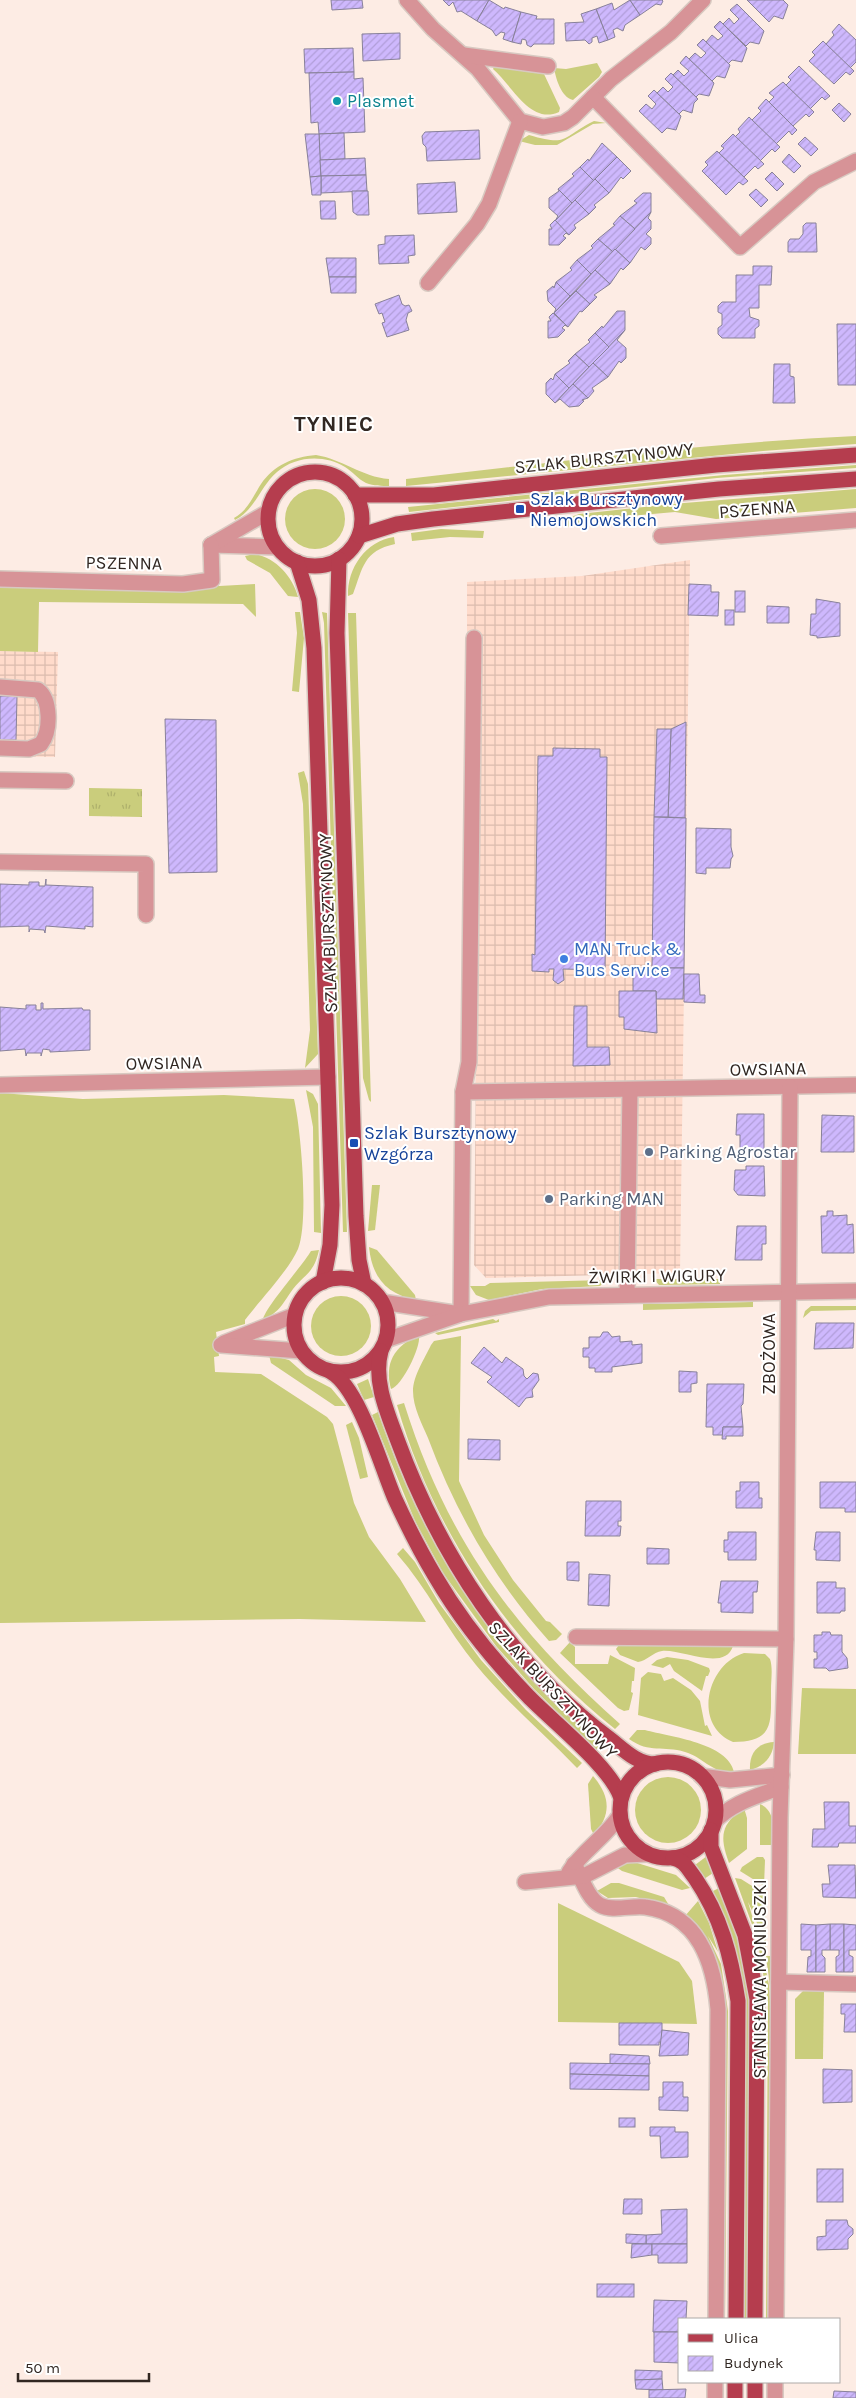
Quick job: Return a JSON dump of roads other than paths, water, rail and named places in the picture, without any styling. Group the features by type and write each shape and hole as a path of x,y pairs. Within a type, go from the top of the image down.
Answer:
{"main road":[{"name":"SZLAK BURSZTYNOWY","path":"355,495 434,495 716,465 856,455"},
{"path":"305,472 317,472 334,476 348,485 355,495 362,515 359,536 348,553 339,559 318,566 297,562 286,556 277,547 268,524 268,512 277,491 294,476 305,472"},
{"path":"359,536 397,524 433,519 737,487 856,478"},
{"name":"SZLAK BURSZTYNOWY","path":"339,559 337,633 356,1216 359,1260 364,1284"},
{"name":"SZLAK BURSZTYNOWY","path":"297,562 308,600 314,648 332,1224 323,1282"},
{"path":"344,1278 364,1284 382,1302 388,1321 384,1346 365,1366 354,1371 332,1372 314,1364 301,1351 296,1340 295,1315 305,1295 323,1282 344,1278"},
{"name":"SZLAK BURSZTYNOWY","path":"384,1346 379,1378 391,1423 421,1499 456,1565 492,1618 544,1679 603,1734 642,1762 655,1764"},
{"name":"SZLAK BURSZTYNOWY","path":"332,1372 344,1382 361,1414 407,1526 436,1578 489,1652 527,1696 599,1766 614,1784 622,1798"},
{"path":"655,1764 680,1764 701,1776 714,1798 713,1826 696,1849 672,1858 648,1854 629,1838 620,1815 622,1798 634,1777 655,1764"},
{"name":"STANISŁAWA MONIUSZKI","path":"713,1826 711,1847 745,1935 757,1999 755,2318"},
{"name":"STANISŁAWA MONIUSZKI","path":"672,1858 685,1865 720,1922 731,1961 738,2001 736,2318"},
{"path":"735,2383 735,2398"},
{"path":"755,2383 755,2398"}],"street":[{"path":"407,0 433,29 464,55 490,83 520,121 543,127 564,123 594,97 611,79 671,32 703,0"},
{"path":"464,55 548,66"},
{"path":"594,97 740,247 814,182 856,161"},
{"path":"428,283 459,248 489,204 520,121"},
{"path":"211,545 268,512"},
{"name":"PSZENNA","path":"661,536 856,520"},
{"path":"211,545 277,547"},
{"name":"PSZENNA","path":"0,579 183,584 212,580 211,545"},
{"path":"461,1314 463,1092 469,1062 474,638"},
{"path":"0,687 38,690 46,699 47,705 46,732 41,744 29,749 0,748"},
{"path":"0,780 66,781"},
{"path":"0,862 146,864 146,915"},
{"name":"OWSIANA","path":"0,1085 328,1077"},
{"name":"OWSIANA","path":"463,1092 856,1085"},
{"name":"ZBOŻOWA","path":"786,1622 790,1087"},
{"path":"627,1295 630,1090"},
{"name":"ŻWIRKI I WIGURY","path":"384,1346 461,1314 549,1297 856,1290"},
{"name":"ŻWIRKI I WIGURY","path":"382,1302 461,1314"},
{"path":"295,1315 221,1344 301,1351"},
{"name":"STANISŁAWA MONIUSZKI","path":"776,2318 781,1781 786,1622"},
{"path":"576,1637 786,1639"},
{"path":"701,1776 730,1780 781,1781"},
{"path":"713,1826 722,1813 781,1781"},
{"path":"577,1870 620,1815"},
{"path":"525,1882 565,1877 577,1870 625,1855 648,1854"},
{"path":"577,1870 591,1896 599,1905 608,1908 647,1907 678,1920 695,1934 711,1962 718,2009 716,2318"},
{"path":"779,1982 856,1984"},
{"path":"715,2383 715,2398"},
{"path":"775,2383 775,2398"}],"place":[{"name":"Plasmet","path":"337,101"},
{"name":"Szlak Bursztynowy Niemojowskich","path":"520,509"},
{"name":"MAN Truck & Bus Service","path":"564,959"},
{"name":"Szlak Bursztynowy Wzgórza","path":"354,1143"},
{"name":"Parking Agrostar","path":"649,1152"},
{"name":"Parking MAN","path":"549,1199"}],"district":[{"name":"TYNIEC","path":"334,424"}]}
